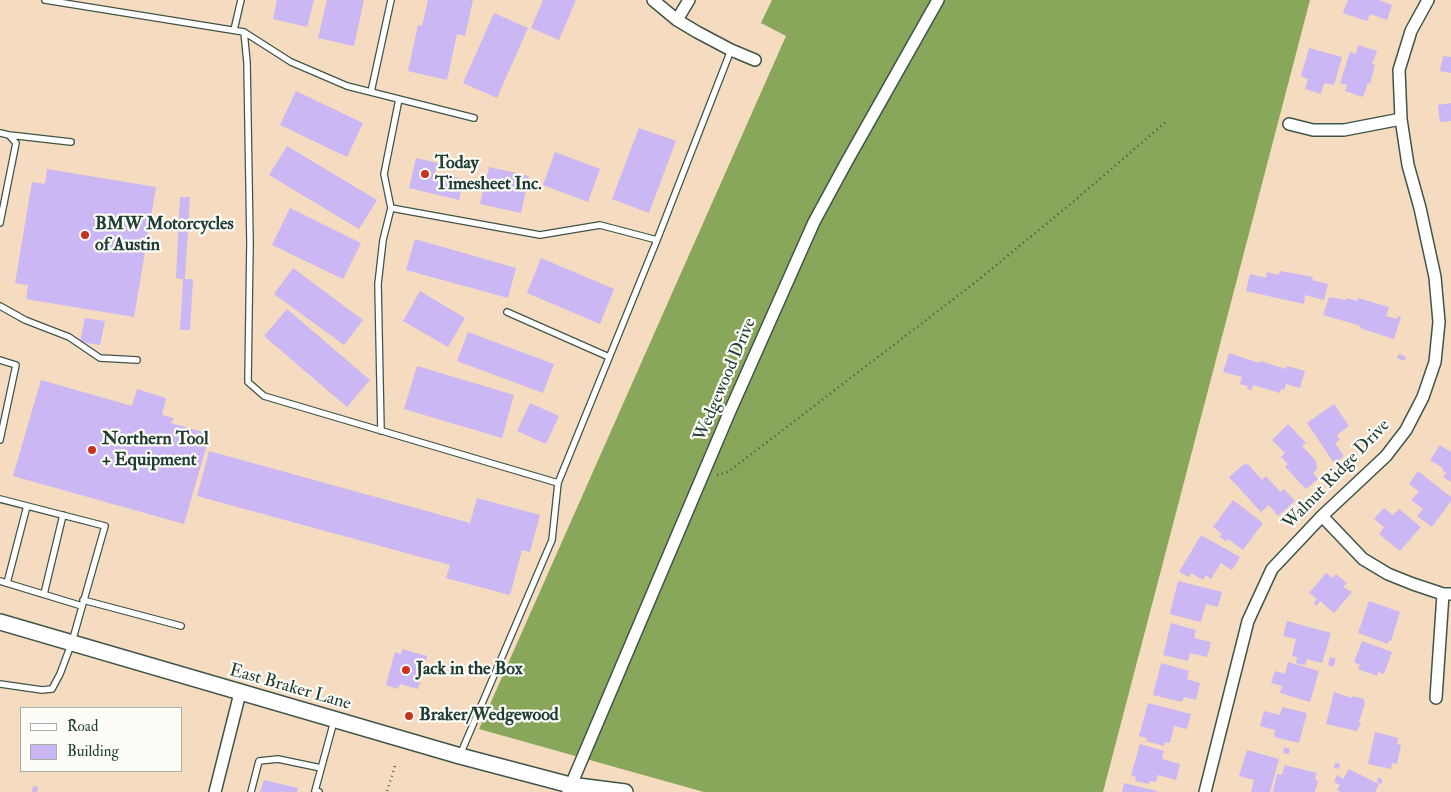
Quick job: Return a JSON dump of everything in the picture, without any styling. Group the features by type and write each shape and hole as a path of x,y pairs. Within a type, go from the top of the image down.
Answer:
{"main road":[{"name":"East Braker Lane","path":"0,622 574,790 625,792"}],"street":[{"path":"653,0 678,20 731,50 755,60"},
{"path":"678,20 689,0"},
{"name":"Wedgewood Drive","path":"574,790 652,593 814,222 938,0"},
{"name":"Walnut Ridge Drive","path":"1205,792 1248,621 1272,569 1322,516 1386,456 1406,430 1423,396 1436,362 1439,322 1435,277 1408,165 1401,119 1400,70 1411,31 1428,0"},
{"path":"1289,124 1313,130 1344,130 1401,119"},
{"path":"1322,516 1363,559 1388,574 1447,594 1436,698"},
{"path":"215,792 240,693"}],"lane":[{"path":"45,0 86,3 244,32 291,62 347,86 474,118"},
{"path":"234,30 241,0"},
{"path":"371,92 391,0"},
{"path":"244,32 250,242 248,382 264,396 558,483"},
{"path":"460,756 552,540 558,483 657,240 731,50"},
{"path":"380,431 378,284 383,240 391,208 384,174 399,99"},
{"path":"0,134 71,142"},
{"path":"0,223 16,143 9,135"},
{"path":"391,208 540,235 600,225 657,240"},
{"path":"0,306 25,320 69,337 100,358 137,360"},
{"path":"507,312 609,357"},
{"path":"0,360 16,365 0,440"},
{"path":"0,499 105,526 72,642 52,689 42,690 0,684"},
{"path":"8,584 27,506"},
{"path":"44,594 63,515"},
{"path":"0,581 44,594 181,626"},
{"path":"316,792 334,721"},
{"path":"251,792 260,761 278,759 321,768"}],"path":[{"path":"703,478 728,472 970,287 1168,120"},
{"path":"387,791 395,766"}],"green space":[{"path":"772,0 1310,0 1103,792 704,792 479,729 786,36 761,23"}],"building":[{"path":"277,0 314,0 307,27 273,19"},
{"path":"327,0 364,0 354,46 318,38"},
{"path":"428,0 473,0 465,36 457,34 447,80 408,71 418,25 422,26"},
{"path":"543,0 576,0 559,40 531,28"},
{"path":"1348,0 1379,0 1392,5 1387,20 1370,14 1367,21 1343,13"},
{"path":"494,13 528,28 497,98 463,83"},
{"path":"1358,45 1377,51 1372,64 1375,65 1370,84 1368,83 1363,97 1345,91 1347,85 1340,83 1350,52 1356,54"},
{"path":"1309,48 1342,57 1334,85 1324,83 1321,94 1305,89 1308,79 1301,76"},
{"path":"1443,56 1451,57 1451,73 1440,71"},
{"path":"296,91 363,123 347,157 280,125"},
{"path":"1451,103 1451,121 1440,122 1438,105"},
{"path":"639,128 676,141 649,213 612,199"},
{"path":"287,146 377,200 359,229 269,175"},
{"path":"555,152 600,169 588,202 543,185"},
{"path":"416,158 438,163 435,173 464,179 459,200 409,188"},
{"path":"489,167 529,176 521,213 480,204"},
{"name":"BMW Motorcycles of Austin","path":"47,169 156,187 134,317 26,299 28,285 15,283 32,182 45,184"},
{"path":"180,197 190,197 185,279 193,279 190,330 180,330 183,279 176,278"},
{"path":"290,208 361,243 343,279 272,245"},
{"path":"415,239 516,268 508,298 406,270"},
{"path":"541,258 614,289 600,324 527,293"},
{"path":"293,268 363,320 344,345 274,294"},
{"path":"1280,271 1313,277 1312,280 1328,284 1324,300 1305,295 1304,304 1246,291 1250,274 1266,278 1267,272 1279,275"},
{"path":"420,291 465,318 448,347 403,321"},
{"path":"1329,297 1346,300 1347,298 1357,301 1358,298 1389,307 1386,316 1397,319 1398,316 1401,317 1394,339 1360,328 1361,326 1323,315"},
{"path":"287,309 370,380 347,407 264,336"},
{"path":"85,318 105,321 100,345 80,342"},
{"path":"468,332 554,364 543,393 457,361"},
{"path":"1229,353 1259,363 1260,361 1286,369 1287,366 1305,371 1300,388 1286,384 1284,390 1281,389 1280,393 1253,385 1252,390 1247,389 1248,386 1240,384 1242,377 1223,372"},
{"path":"1399,354 1406,357 1404,361 1397,358"},
{"path":"417,366 514,395 502,438 404,409"},
{"name":"Northern Tool + Equipment","path":"41,380 132,406 137,389 166,398 162,415 174,418 171,423 210,434 184,524 13,476"},
{"path":"530,403 559,416 546,444 517,431"},
{"path":"1334,404 1349,426 1337,435 1340,440 1335,443 1344,456 1334,463 1307,423"},
{"path":"1288,424 1306,443 1302,446 1316,461 1317,469 1313,473 1318,479 1306,489 1285,467 1288,464 1281,457 1285,453 1272,440"},
{"path":"1440,445 1451,452 1451,482 1443,477 1446,473 1442,470 1443,468 1430,460"},
{"path":"209,451 470,523 477,498 540,515 530,552 522,550 510,595 446,578 450,565 197,496"},
{"path":"1247,463 1262,480 1266,476 1280,492 1284,489 1295,501 1278,516 1269,505 1261,512 1229,477"},
{"path":"1418,471 1451,497 1451,501 1432,527 1417,516 1423,509 1411,500 1419,492 1409,484"},
{"path":"1233,500 1263,523 1243,550 1228,539 1226,541 1219,537 1222,534 1213,527"},
{"path":"1384,508 1393,515 1399,509 1421,527 1400,551 1379,534 1384,527 1374,519"},
{"path":"1201,535 1240,557 1232,570 1221,563 1211,579 1206,575 1203,580 1191,573 1189,577 1179,572"},
{"path":"1326,573 1333,578 1336,574 1347,583 1343,587 1352,592 1334,613 1320,601 1316,606 1314,603 1317,599 1309,593"},
{"path":"1178,581 1222,592 1218,607 1206,604 1201,622 1170,614"},
{"path":"1369,601 1400,612 1391,641 1389,640 1388,644 1358,633"},
{"path":"1287,621 1331,633 1322,663 1307,659 1305,665 1296,663 1297,657 1292,656 1296,639 1283,636"},
{"path":"1171,623 1196,630 1194,638 1211,642 1207,657 1190,653 1188,661 1163,655"},
{"path":"1362,641 1392,652 1384,674 1378,672 1377,676 1358,669 1360,665 1354,662"},
{"name":"Jack in the Box","path":"402,649 427,656 418,689 400,684 398,689 386,685 395,652 401,654"},
{"path":"1330,657 1336,659 1333,667 1328,665"},
{"path":"1288,662 1319,671 1310,702 1280,693 1282,686 1271,683 1275,671 1285,674"},
{"path":"1161,663 1189,671 1187,679 1200,683 1196,700 1184,697 1182,702 1153,695"},
{"path":"1334,692 1352,698 1353,696 1364,699 1365,703 1359,722 1361,723 1357,731 1326,724"},
{"path":"1148,703 1191,714 1187,729 1174,726 1170,743 1165,742 1164,746 1146,741 1147,738 1139,736"},
{"path":"1282,707 1307,713 1299,743 1274,737 1275,730 1260,726 1264,711 1280,715"},
{"path":"1375,732 1398,738 1397,744 1401,745 1397,764 1392,763 1391,769 1368,764"},
{"path":"1140,744 1164,751 1162,759 1180,764 1176,780 1158,775 1156,782 1150,781 1149,784 1135,781 1136,777 1131,775"},
{"path":"1284,747 1290,749 1289,754 1283,753"},
{"path":"1247,750 1279,759 1270,792 1251,792 1254,780 1239,776"},
{"path":"1335,763 1340,764 1339,769 1334,768"},
{"path":"1285,765 1317,773 1315,780 1318,781 1315,792 1273,792 1277,774 1282,775"},
{"path":"1349,769 1379,784 1375,792 1341,792 1337,790 1340,785 1334,782 1337,775 1343,779"},
{"path":"1378,777 1383,780 1381,784 1377,782"},
{"path":"264,780 298,788 297,792 260,792"},
{"path":"1124,783 1157,791 1157,792 1122,792"},
{"path":"33,786 38,787 37,792 32,792"}],"place":[{"name":"Today Timesheet Inc.","path":"425,174"},
{"name":"BMW Motorcycles of Austin","path":"85,235"},
{"name":"Northern Tool + Equipment","path":"92,450"},
{"name":"Jack in the Box","path":"406,670"},
{"name":"Braker/Wedgewood","path":"409,716"}]}
